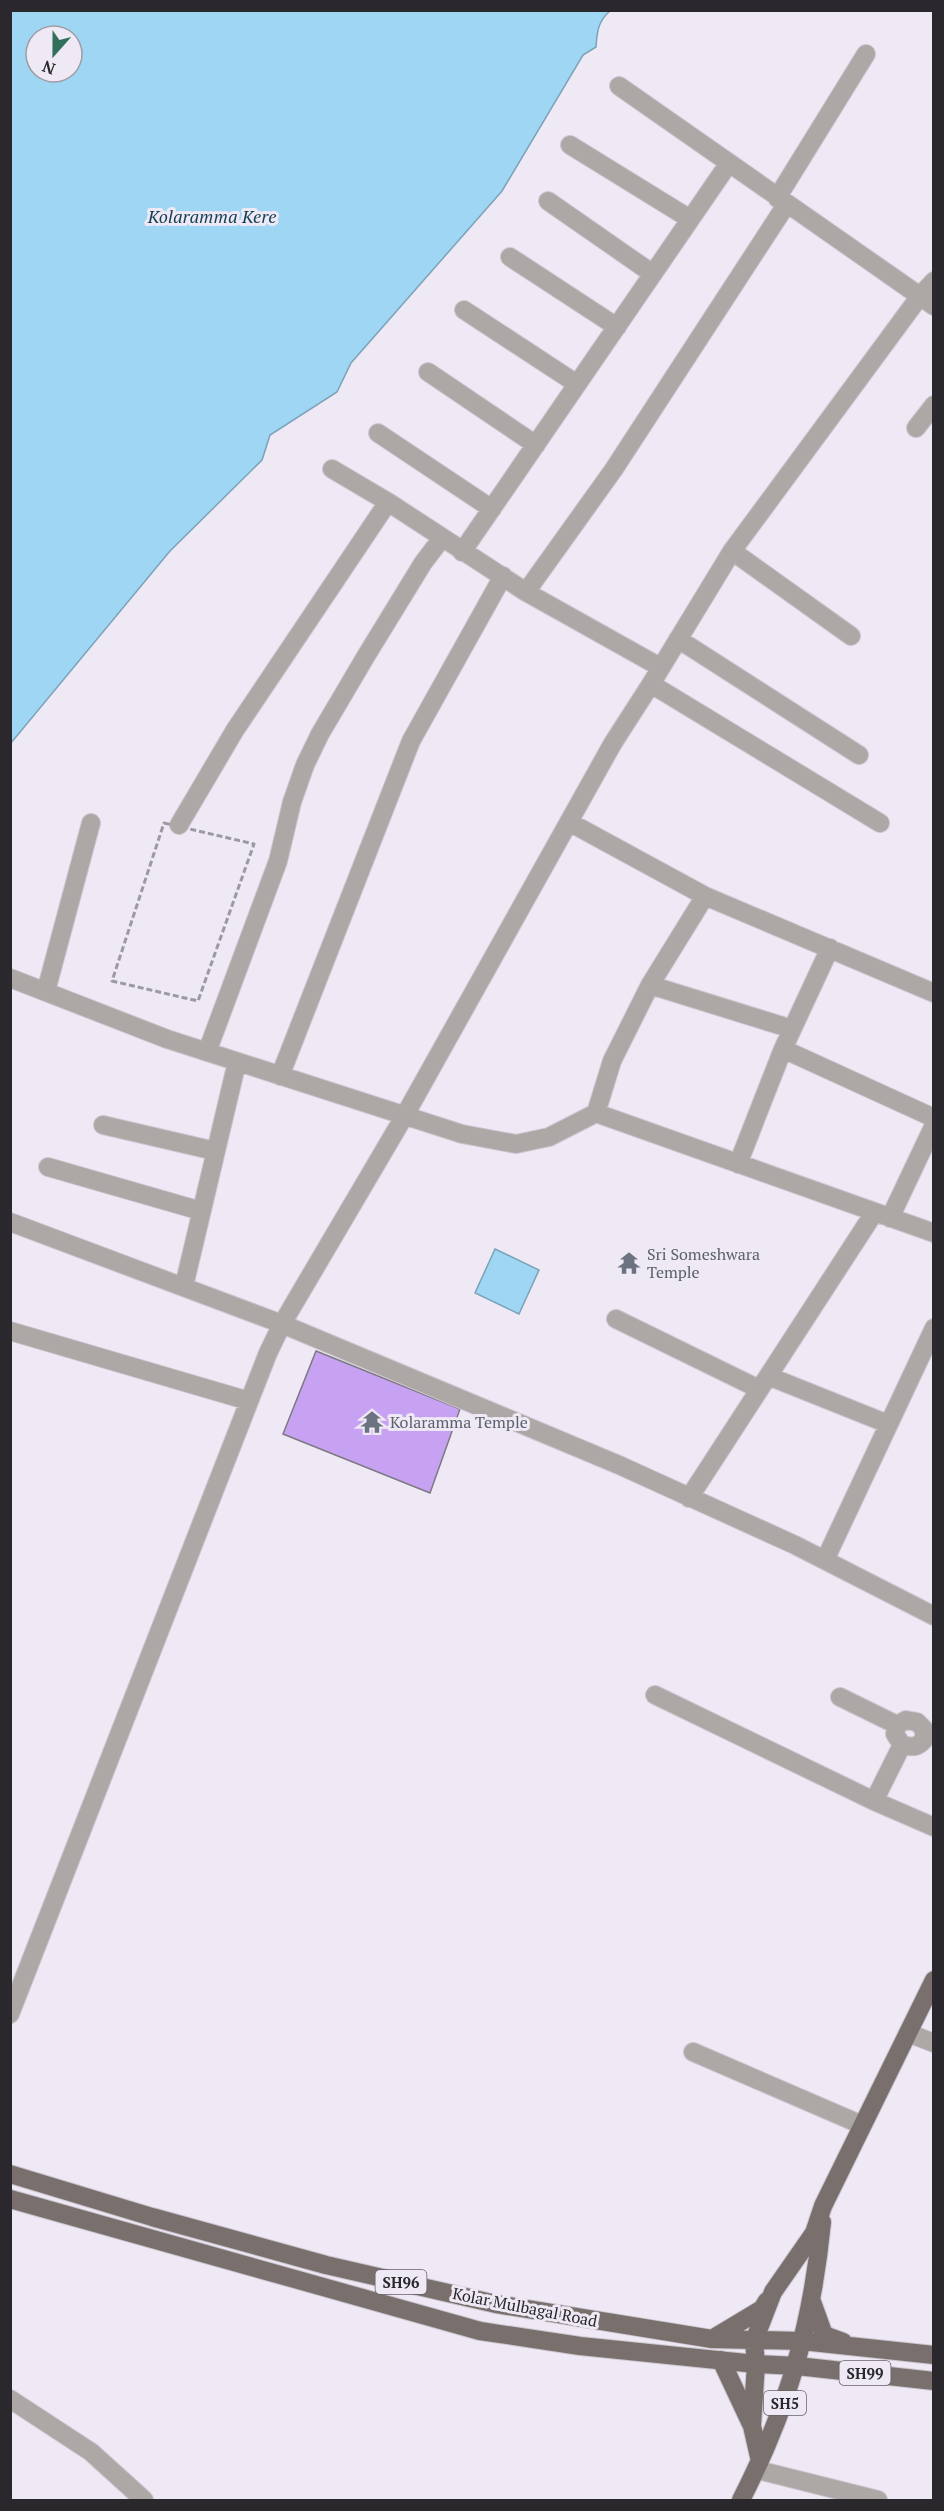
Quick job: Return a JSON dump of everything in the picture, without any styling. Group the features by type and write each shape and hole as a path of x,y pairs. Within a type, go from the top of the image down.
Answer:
{"main road":[{"path":"712,2338 762,2309 813,2233 823,2206 933,1980"},
{"name":"Kolar Mulbagal Road","path":"10,2174 152,2217 337,2267 496,2304 712,2338 802,2341"},
{"name":"Kolar Mulbagal Road","path":"10,2199 480,2331 580,2346 756,2364"},
{"path":"802,2341 817,2271 823,2206"},
{"path":"754,2341 773,2292"},
{"path":"811,2299 824,2334 856,2348"},
{"name":"SH5","path":"754,2341 756,2364 752,2426 759,2466"},
{"name":"SH5","path":"741,2500 759,2466 784,2404 797,2366 802,2341"},
{"name":"SH99","path":"802,2341 933,2355"},
{"path":"721,2360 752,2426"},
{"name":"SH96","path":"756,2364 797,2366"},
{"name":"SH99","path":"797,2366 933,2381"}],"street":[{"path":"526,592 614,469 781,202 866,54"},
{"path":"619,86 781,202 927,301"},
{"path":"570,145 690,219"},
{"path":"462,552 729,163"},
{"path":"548,201 653,274"},
{"path":"510,257 617,327"},
{"path":"10,2014 249,1401 282,1324 405,1115 613,743 732,551 927,301 933,281"},
{"path":"464,310 577,384"},
{"path":"428,372 536,445"},
{"path":"916,428 933,405"},
{"path":"378,433 492,509"},
{"path":"332,469 388,502 526,592 660,667"},
{"path":"179,825 235,730 388,502"},
{"path":"207,1052 278,861 292,802 304,765 366,656 423,563 442,538"},
{"path":"732,551 851,636"},
{"path":"280,1076 411,741 503,576"},
{"path":"678,639 859,755"},
{"path":"651,684 880,823"},
{"path":"569,822 705,896 933,993"},
{"path":"46,991 91,823"},
{"path":"10,978 167,1039 237,1062 462,1134 516,1144 549,1137 596,1113 612,1061 650,985 705,896"},
{"path":"738,1164 783,1049 830,948"},
{"path":"650,985 792,1029"},
{"path":"783,1049 933,1118"},
{"path":"184,1286 237,1062"},
{"path":"596,1113 933,1233"},
{"path":"103,1125 215,1151"},
{"path":"689,1498 763,1382 882,1215 933,1125"},
{"path":"48,1167 201,1211"},
{"path":"10,1222 282,1324 598,1456 825,1560 933,1616"},
{"path":"616,1319 763,1382 888,1424"},
{"path":"825,1560 933,1328"},
{"path":"10,1331 249,1401"},
{"path":"655,1695 874,1801 933,1827"},
{"path":"840,1697 897,1725"},
{"path":"906,1720 917,1722 924,1729 929,1742 913,1747 902,1744 895,1734 897,1725 906,1720"},
{"path":"874,1801 902,1744"},
{"path":"908,2033 933,2043"},
{"path":"693,2052 862,2125"},
{"path":"10,2399 91,2452 144,2500"},
{"path":"759,2466 878,2500"}],"path":[{"path":"164,823 179,825 254,844 198,1001 112,981 164,823"}],"water":[{"name":"Kolaramma Kere","path":"11,10 610,11 599,27 596,47 583,55 502,191 351,363 337,392 270,435 262,460 170,551 11,743"},
{"path":"495,1249 539,1270 519,1314 475,1293"}],"building":[{"name":"Kolaramma Temple","path":"316,1351 460,1409 430,1493 283,1434"}],"place":[{"name":"Sri Someshwara Temple","path":"629,1263"},
{"name":"Kolaramma Temple","path":"372,1422"}]}
